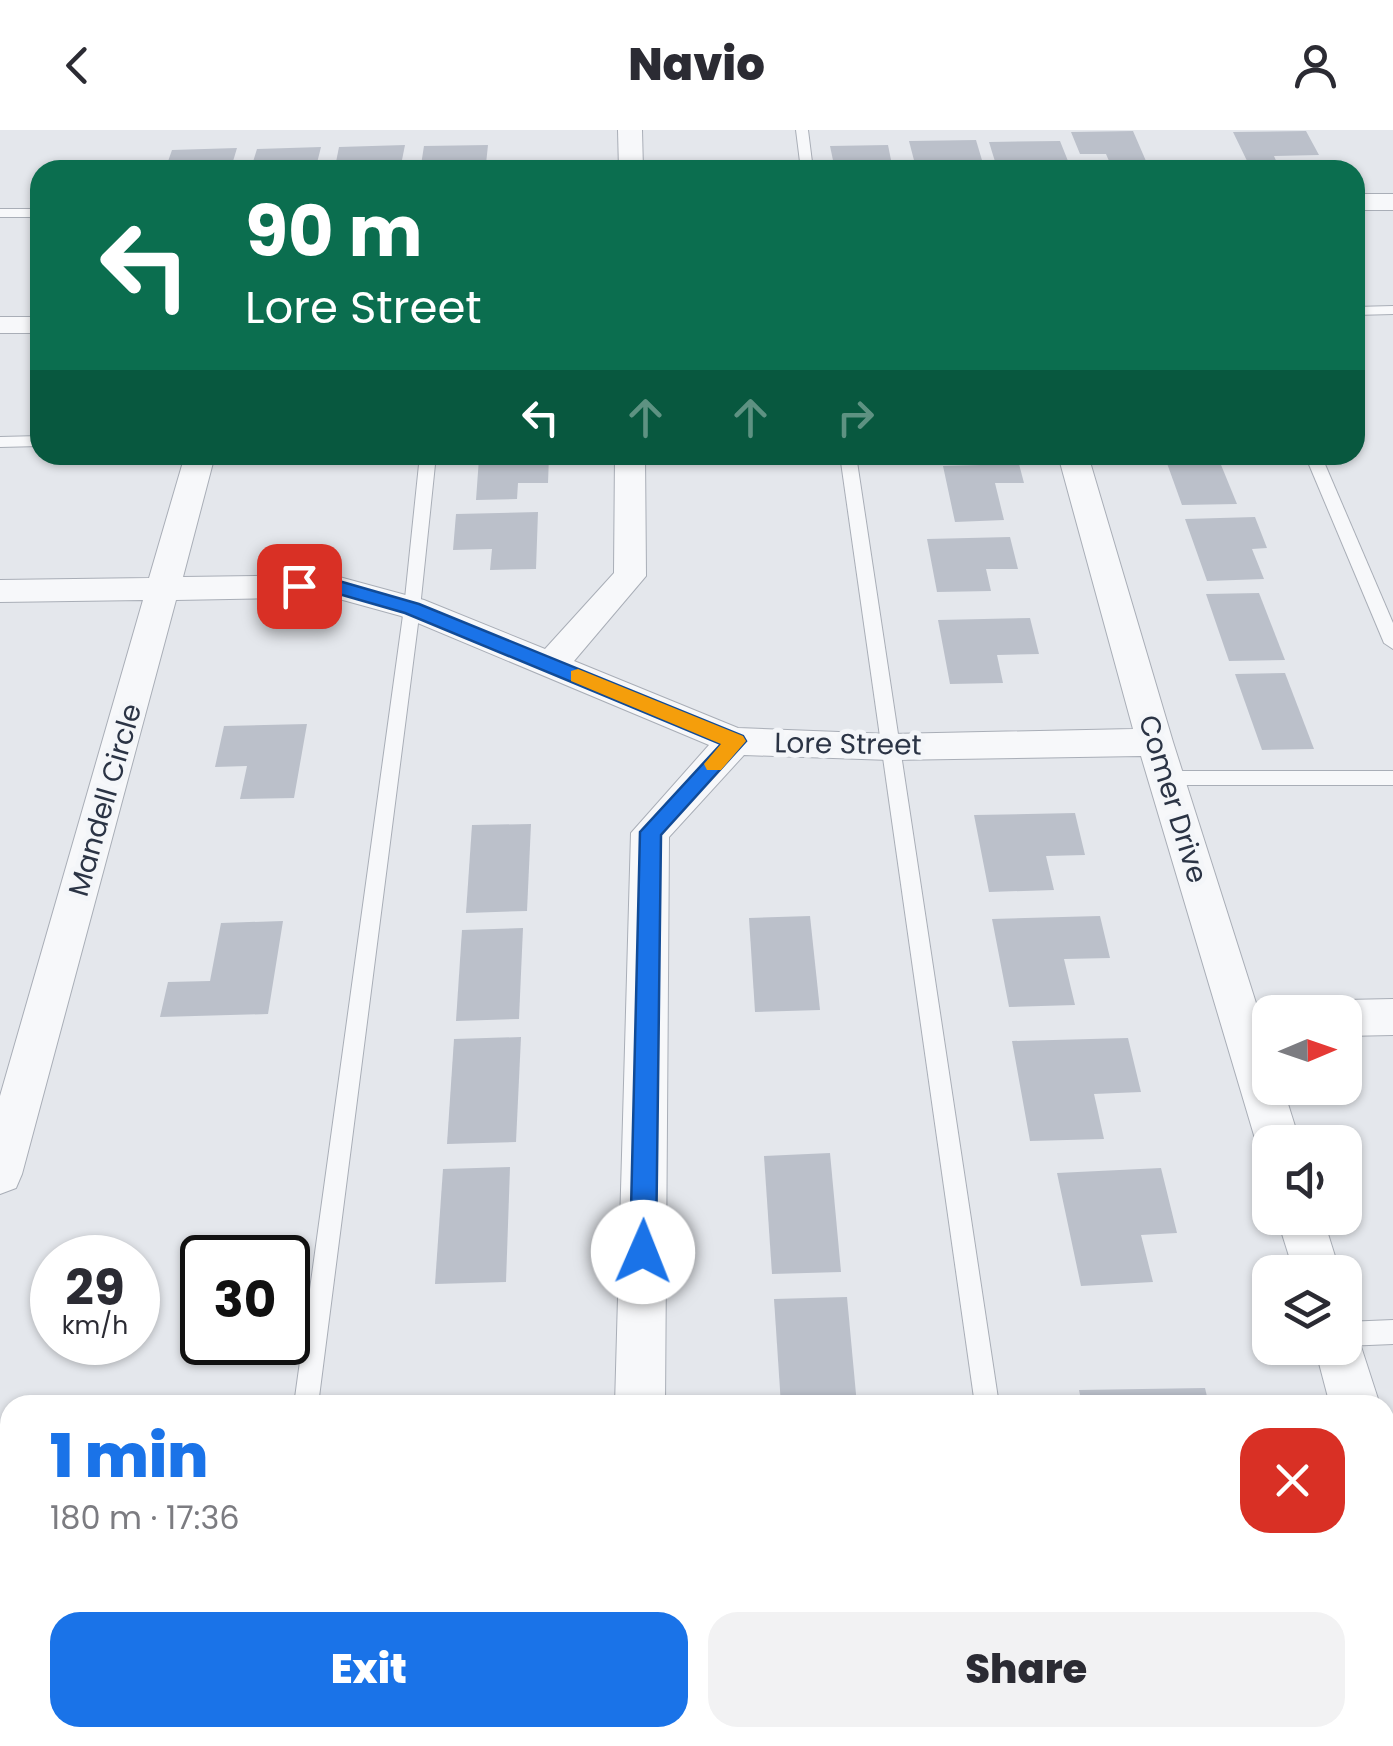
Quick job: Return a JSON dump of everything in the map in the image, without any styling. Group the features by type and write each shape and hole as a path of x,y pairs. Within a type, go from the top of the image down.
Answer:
{"street":[{"path":"630,130 631,160"},
{"path":"1365,203 1391,204"},
{"path":"0,325 30,325"},
{"path":"0,591 166,586 197,465"},
{"path":"552,665 630,576 630,465"},
{"name":"Comer Drive","path":"1076,465 1161,760 1252,1010"},
{"name":"Lore Street","path":"166,586 332,586 412,608 736,741 1161,760"},
{"name":"Mandell Circle","path":"0,1174 166,586"},
{"path":"640,1395 650,832 736,741"},
{"path":"1362,1018 1393,1017"},
{"path":"1344,1365 1352,1395"}],"lane":[{"path":"802,130 806,160"},
{"path":"0,213 30,212"},
{"path":"1365,311 1393,310"},
{"path":"0,442 30,441"},
{"path":"307,1395 412,608 427,465"},
{"path":"849,465 986,1395"},
{"path":"1317,465 1393,643"},
{"path":"1161,760 1393,778"},
{"path":"1362,1333 1393,1332"}],"building":[{"path":"1133,131 1146,160 1109,160 1106,154 1080,154 1071,132"},
{"path":"1306,131 1319,155 1247,160 1233,132"},
{"path":"976,140 982,160 914,160 909,141"},
{"path":"1060,141 1068,160 995,160 989,142"},
{"path":"405,145 402,160 336,160 339,147"},
{"path":"488,145 486,160 422,160 424,146"},
{"path":"888,145 891,160 833,160 830,146"},
{"path":"321,147 318,160 254,160 257,149"},
{"path":"237,148 233,160 168,160 172,150"},
{"path":"478,465 549,465 548,483 518,483 517,499 476,500"},
{"path":"1019,465 1024,483 995,483 1004,520 955,522 943,466"},
{"path":"1168,465 1221,465 1237,504 1182,505"},
{"path":"538,512 536,569 490,570 492,549 453,550 456,514"},
{"path":"1255,517 1267,548 1252,549 1264,579 1207,581 1185,519"},
{"path":"1010,537 1018,569 986,569 991,591 937,592 927,539"},
{"path":"1259,593 1285,660 1229,661 1206,594"},
{"path":"1030,618 1039,654 997,655 1003,683 950,684 938,620"},
{"path":"1285,673 1314,749 1262,750 1235,674"},
{"path":"307,724 294,798 240,799 247,766 215,767 224,726"},
{"path":"1075,813 1085,855 1046,856 1054,890 989,892 974,815"},
{"path":"531,824 527,911 466,913 472,825"},
{"path":"810,916 820,1010 755,1012 749,918"},
{"path":"1100,916 1110,958 1064,959 1075,1005 1009,1007 992,919"},
{"path":"283,921 268,1014 160,1017 168,982 210,981 221,923"},
{"path":"523,928 519,1019 456,1021 462,930"},
{"path":"521,1037 516,1142 447,1144 454,1039"},
{"path":"1128,1038 1141,1092 1094,1094 1104,1139 1030,1141 1012,1041"},
{"path":"830,1153 841,1272 772,1274 764,1156"},
{"path":"510,1167 506,1282 435,1284 443,1169"},
{"path":"1161,1168 1177,1233 1141,1235 1153,1282 1081,1286 1057,1173"},
{"path":"847,1297 856,1395 780,1395 774,1299"},
{"path":"1205,1388 1207,1395 1080,1395 1079,1390"}],"slow traffic":[{"path":"578,676 736,741 714,764"}],"route":[{"path":"299,586 332,586 412,608 736,741 650,832 643,1252"}]}
